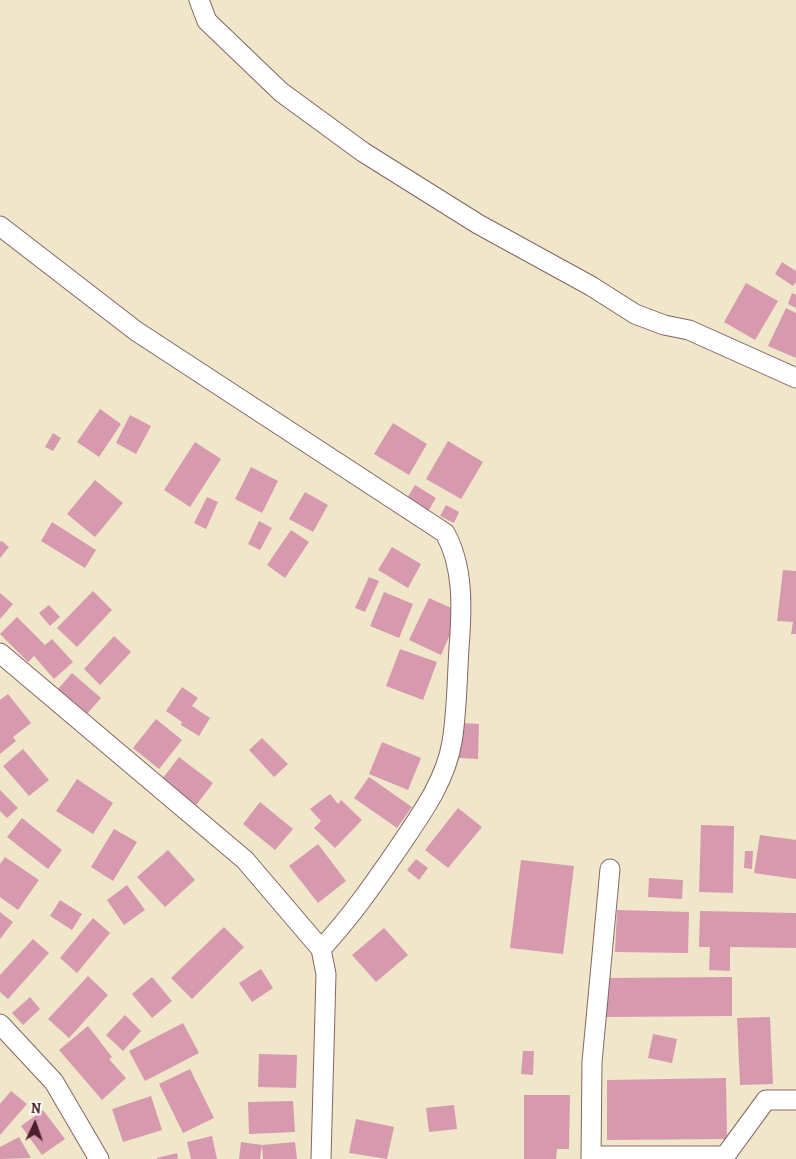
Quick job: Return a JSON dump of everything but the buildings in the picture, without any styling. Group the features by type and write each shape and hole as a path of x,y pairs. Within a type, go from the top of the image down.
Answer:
{"street":[{"path":"199,0 207,21 280,92 363,152 478,224 591,286 636,314 664,325 689,330 796,378"},
{"path":"0,226 136,331 445,533 454,549 459,571 461,629 452,743 441,778 418,819 378,878 346,922 321,949"},
{"path":"0,653 245,860 321,949 326,974 321,1159"},
{"path":"610,869 592,1062 591,1158 725,1156 766,1100 796,1100"},
{"path":"0,1024 54,1082 99,1159"}]}
